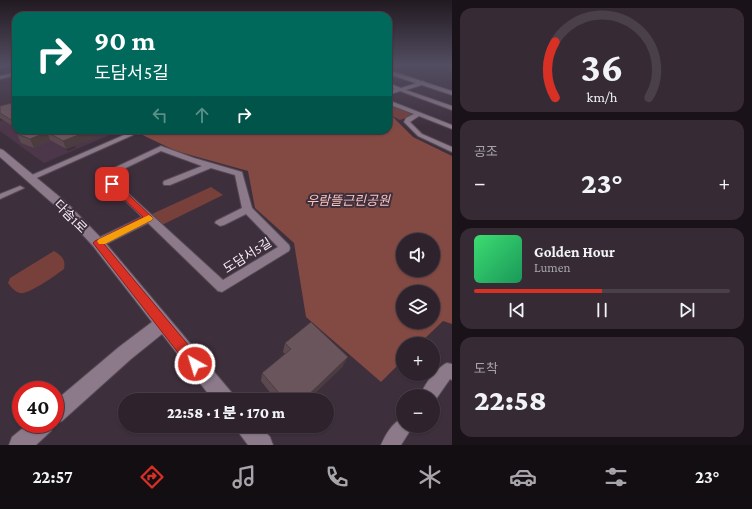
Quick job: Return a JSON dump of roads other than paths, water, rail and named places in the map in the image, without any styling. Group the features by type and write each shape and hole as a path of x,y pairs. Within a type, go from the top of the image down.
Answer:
{"street":[{"path":"392,86 452,108"},
{"path":"392,92 413,86"},
{"path":"431,86 452,93"},
{"path":"392,104 452,127"},
{"path":"419,114 408,118 407,122 420,135 452,150"},
{"path":"29,178 131,134"},
{"name":"도담서5길","path":"161,148 209,166 239,174 247,209 285,248 222,287 103,176 161,148"},
{"name":"다솜1로","path":"0,152 63,206 98,243 219,393"},
{"path":"167,183 209,166"},
{"path":"0,197 20,188"},
{"path":"220,224 247,209"},
{"path":"98,243 149,218"},
{"path":"64,406 125,353 163,323"},
{"path":"433,389 447,371 452,372"},
{"path":"20,445 34,433"},
{"path":"252,433 262,445"},
{"path":"390,445 399,433"}],"park label":[{"name":"우람뜰근린공원","path":"348,200"}]}
